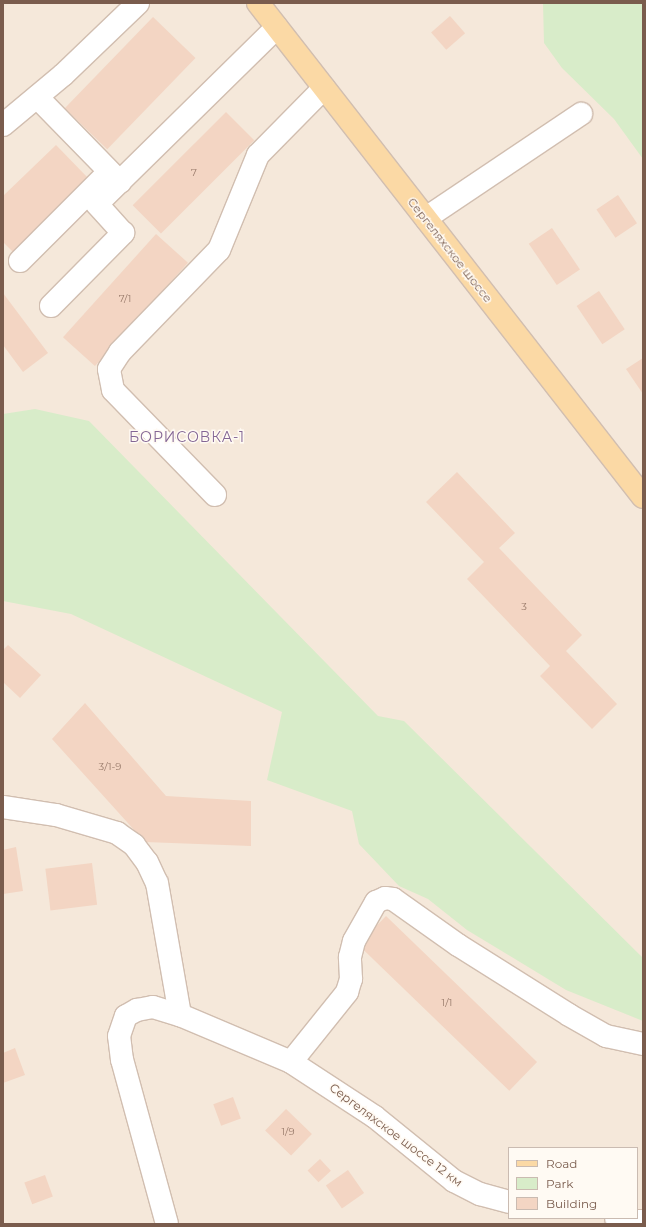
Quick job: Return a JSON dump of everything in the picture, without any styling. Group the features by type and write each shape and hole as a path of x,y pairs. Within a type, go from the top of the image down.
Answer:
{"main road":[{"name":"Сергеляхское шоссе","path":"258,3 643,497"}],"street":[{"path":"3,125 37,97 138,3"},
{"path":"20,261 277,27"},
{"path":"215,496 113,390 109,369 120,352 219,250 258,155 324,88"},
{"path":"37,97 114,177"},
{"path":"426,218 581,114"},
{"path":"51,306 123,233 97,204 114,177"},
{"path":"3,807 56,815 117,833 134,845 148,862 157,883 180,1015"},
{"path":"291,1062 347,992 351,979 350,956 354,941 376,902 385,898 393,899 458,945 569,1015 606,1036 643,1044"},
{"name":"Сергеляхское шоссе 12 км","path":"167,1224 122,1060 119,1036 126,1016 137,1010 153,1007 180,1015 291,1062 375,1117 454,1181 480,1194 508,1202"},
{"path":"623,1219 643,1222"}],"shaded area":[{"path":"3,3 643,3 643,1224 3,1224"}],"green space":[{"path":"543,3 643,3 643,159 614,119 562,68 544,43"},
{"path":"35,409 89,421 378,716 404,721 643,958 643,1021 566,990 467,930 428,899 399,886 359,844 352,811 267,780 282,712 71,614 3,601 3,414"}],"building":[{"path":"450,16 465,33 446,50 431,32"},
{"path":"153,17 195,58 107,149 65,108"},
{"path":"226,112 254,140 161,234 133,205"},
{"path":"56,145 89,179 13,252 3,242 3,196"},
{"path":"618,195 637,223 615,238 596,210"},
{"path":"552,228 580,269 557,285 529,244"},
{"path":"156,234 188,263 95,366 63,337"},
{"path":"599,291 625,329 602,344 577,306"},
{"path":"3,293 48,353 23,372 3,345"},
{"path":"643,358 643,394 626,369"},
{"path":"457,472 515,533 499,548 582,635 566,651 617,704 592,729 540,676 550,666 467,579 484,562 426,502"},
{"path":"8,645 41,675 20,698 3,682 3,650"},
{"path":"85,703 166,796 251,801 251,846 145,842 52,739"},
{"path":"16,847 23,891 3,894 3,850"},
{"path":"92,863 97,905 50,910 45,869"},
{"path":"386,916 537,1062 509,1091 358,945"},
{"path":"15,1048 25,1075 3,1083 3,1053"},
{"path":"233,1097 241,1119 221,1126 213,1104"},
{"path":"286,1109 312,1134 291,1156 265,1131"},
{"path":"320,1159 331,1171 318,1182 308,1171"},
{"path":"348,1170 364,1193 342,1208 326,1185"},
{"path":"45,1175 53,1197 32,1204 24,1183"}],"district":[{"name":"БОРИСОВКА-1","path":"187,437"}]}
